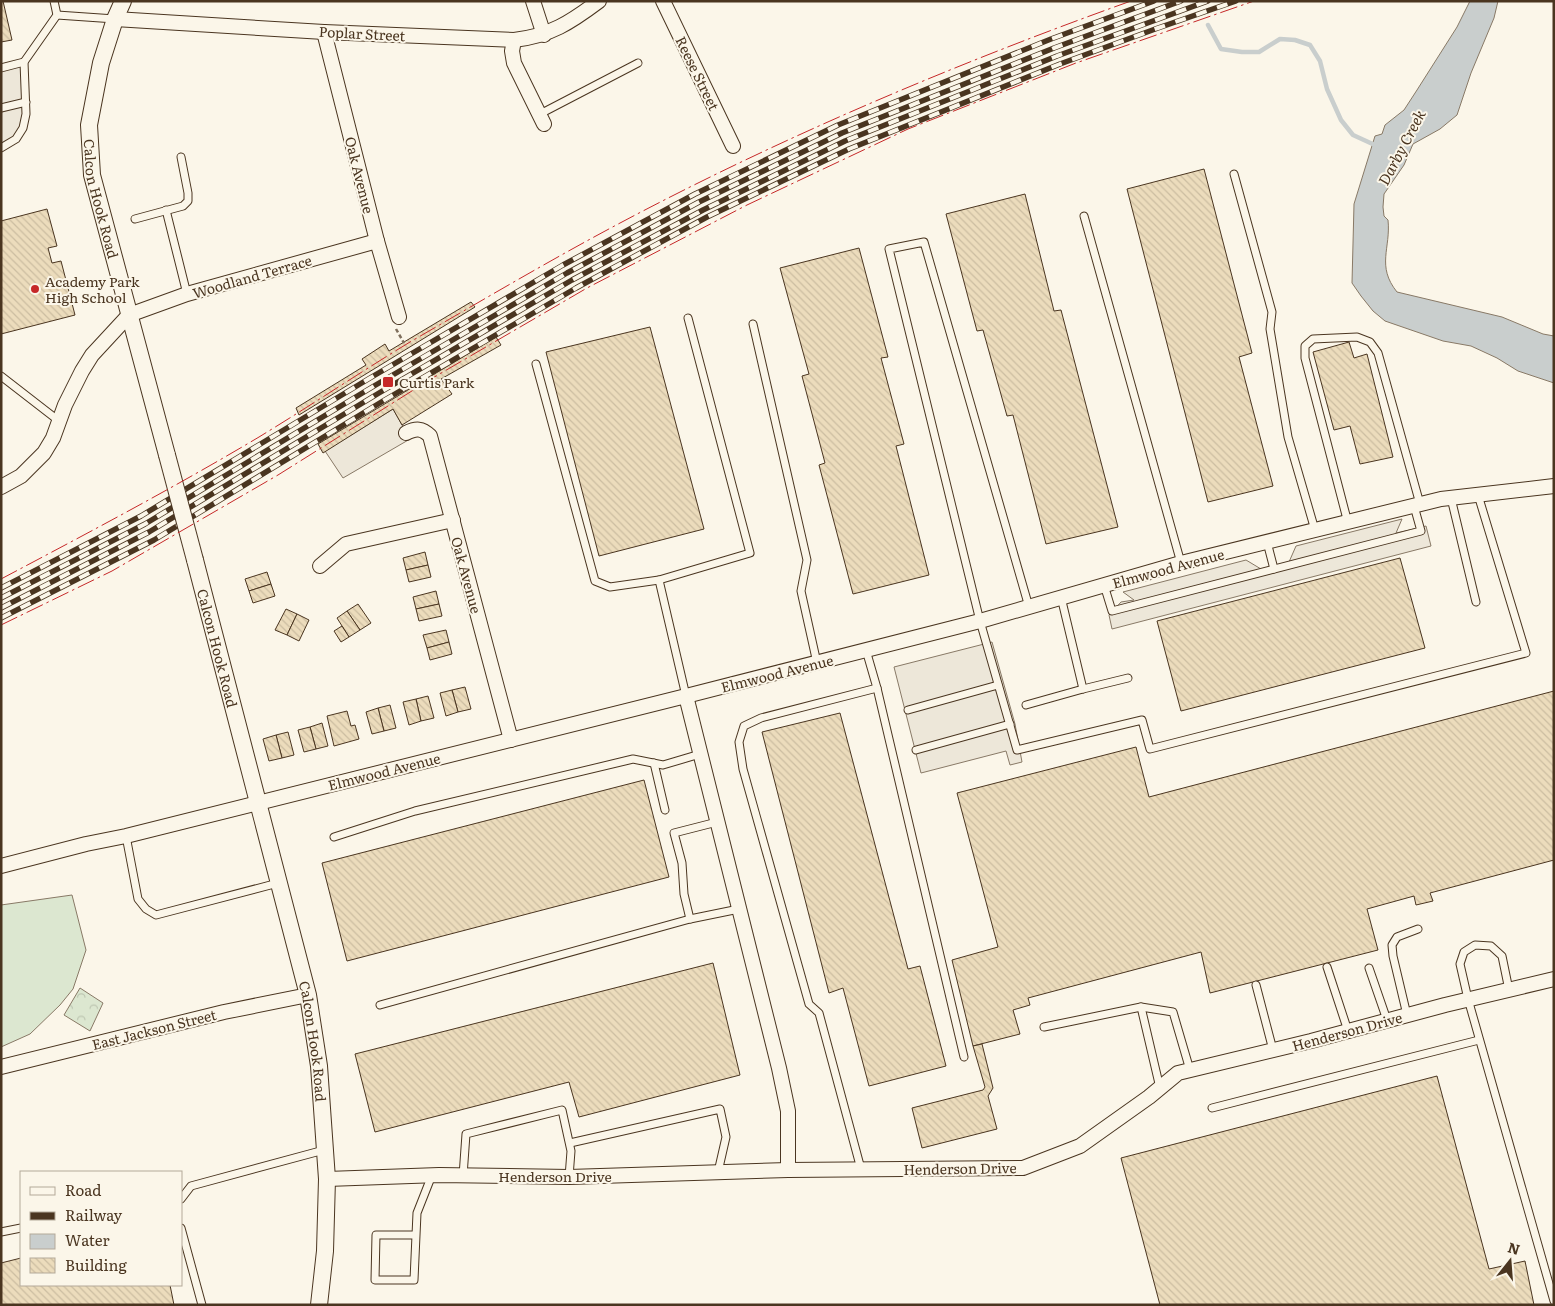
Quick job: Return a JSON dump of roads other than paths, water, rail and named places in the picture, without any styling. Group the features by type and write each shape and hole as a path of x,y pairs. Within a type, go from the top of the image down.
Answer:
{"street":[{"name":"Calcon Hook Road","path":"123,1 115,19 101,64 89,126 92,175 196,560 308,995 319,1066 327,1179 325,1251 319,1305"},
{"path":"533,1 544,35"},
{"name":"Poplar Street","path":"115,19 324,32 514,40 544,35 567,24 599,1"},
{"name":"Reese Street","path":"663,1 733,146"},
{"name":"Oak Avenue","path":"324,32 377,241 399,317"},
{"path":"514,40 512,51 514,63 542,119"},
{"name":"Woodland Terrace","path":"129,314 187,294 377,241"},
{"path":"1,487 22,476 44,453 74,387 92,356 129,314"},
{"name":"Oak Avenue","path":"406,433 419,429 425,431 430,436 511,740"},
{"name":"Elmwood Avenue","path":"1,866 686,696 980,620 1181,563 1417,505 1451,498 1554,486"},
{"path":"320,566 346,544 453,520"},
{"path":"686,696 779,1068 788,1111 788,1170"},
{"name":"Henderson Drive","path":"327,1179 432,1176 569,1177 788,1170 1023,1168 1080,1146 1160,1088 1178,1072 1554,979"},
{"name":"East Jackson Street","path":"1,1067 224,1012 308,995"}],"lane":[{"path":"1,148 16,139 24,128 26,102 24,62 57,15 54,1"},
{"path":"57,15 115,19"},
{"path":"1,68 24,62"},
{"path":"542,119 638,63"},
{"path":"1,108 26,102"},
{"path":"135,219 183,206 188,201 181,157"},
{"path":"1234,174 1272,312 1270,329 1288,436 1315,531"},
{"path":"166,210 187,294"},
{"path":"1084,216 1181,563"},
{"path":"1028,606 924,242 889,249 980,620 1017,750 1142,720 1150,749 1526,653 1478,495"},
{"path":"536,364 595,581 610,587 659,580 750,553 688,318"},
{"path":"753,324 807,560 802,591 817,662"},
{"path":"1104,585 1112,611 1421,531 1417,505 1378,353 1370,342 1357,337 1313,339 1305,346 1305,358 1348,522"},
{"path":"1,376 59,421"},
{"path":"1451,498 1476,602"},
{"path":"1267,542 1274,569"},
{"path":"659,580 686,696"},
{"path":"1061,597 1083,689"},
{"path":"866,650 877,688 964,1057"},
{"path":"1026,705 1128,678"},
{"path":"908,710 998,685"},
{"path":"861,1170 819,1013 809,1004 743,769 739,742 744,726 761,718 877,688"},
{"path":"916,750 1010,724"},
{"path":"334,837 415,811 633,759 663,766 700,754"},
{"path":"654,764 665,810"},
{"path":"690,919 684,894 682,863 674,832 717,822"},
{"path":"126,836 138,899 146,909 156,915 280,882"},
{"path":"380,1005 690,919 739,909"},
{"path":"1408,1015 1392,945 1397,937 1418,928"},
{"path":"1509,990 1502,956 1490,946 1475,945 1464,952 1460,964 1468,999 1554,1301"},
{"path":"1327,967 1348,1031"},
{"path":"1369,968 1387,1020"},
{"path":"1256,985 1273,1050"},
{"path":"1141,1007 1160,1088"},
{"path":"1044,1027 1141,1007 1173,1012 1190,1070"},
{"path":"1212,1108 1479,1040"},
{"path":"570,1143 720,1108 726,1137 718,1172"},
{"path":"463,1176 466,1134 562,1110 571,1151 569,1177"},
{"path":"182,1198 191,1186 324,1150"},
{"path":"416,1235 376,1235 375,1280 414,1280 417,1213 432,1176"},
{"path":"1,1232 20,1228"},
{"path":"182,1232 202,1305"}],"water":[{"name":"Darby Creek","path":"1470,1 1498,1 1494,18 1471,73 1457,115 1440,129 1413,144 1404,165 1384,194 1384,216 1388,220 1387,274 1397,292 1502,317 1543,334 1554,336 1554,383 1518,371 1497,358 1471,346 1443,341 1385,321 1373,311 1352,283 1354,204 1375,136 1382,134 1385,125 1404,110 1457,27"}],"waterway":[{"path":"1208,25 1221,49 1259,52 1280,39 1295,40 1310,45 1320,61 1327,89 1341,120 1353,135 1377,146"}],"railway":[{"path":"1,588 141,516 370,378 563,265 695,194 838,125 1051,39 1154,1"},
{"path":"1,598 145,524 374,386 567,273 699,202 842,133 1054,48 1181,1"},
{"path":"1,608 149,532 379,393 572,280 703,210 845,141 1057,56 1208,1"},
{"path":"1,618 154,540 383,401 576,288 707,217 849,149 1060,64 1236,1"}],"place":[{"name":"Academy Park High School","path":"35,289"},
{"name":"Curtis Park","path":"388,382"}]}
